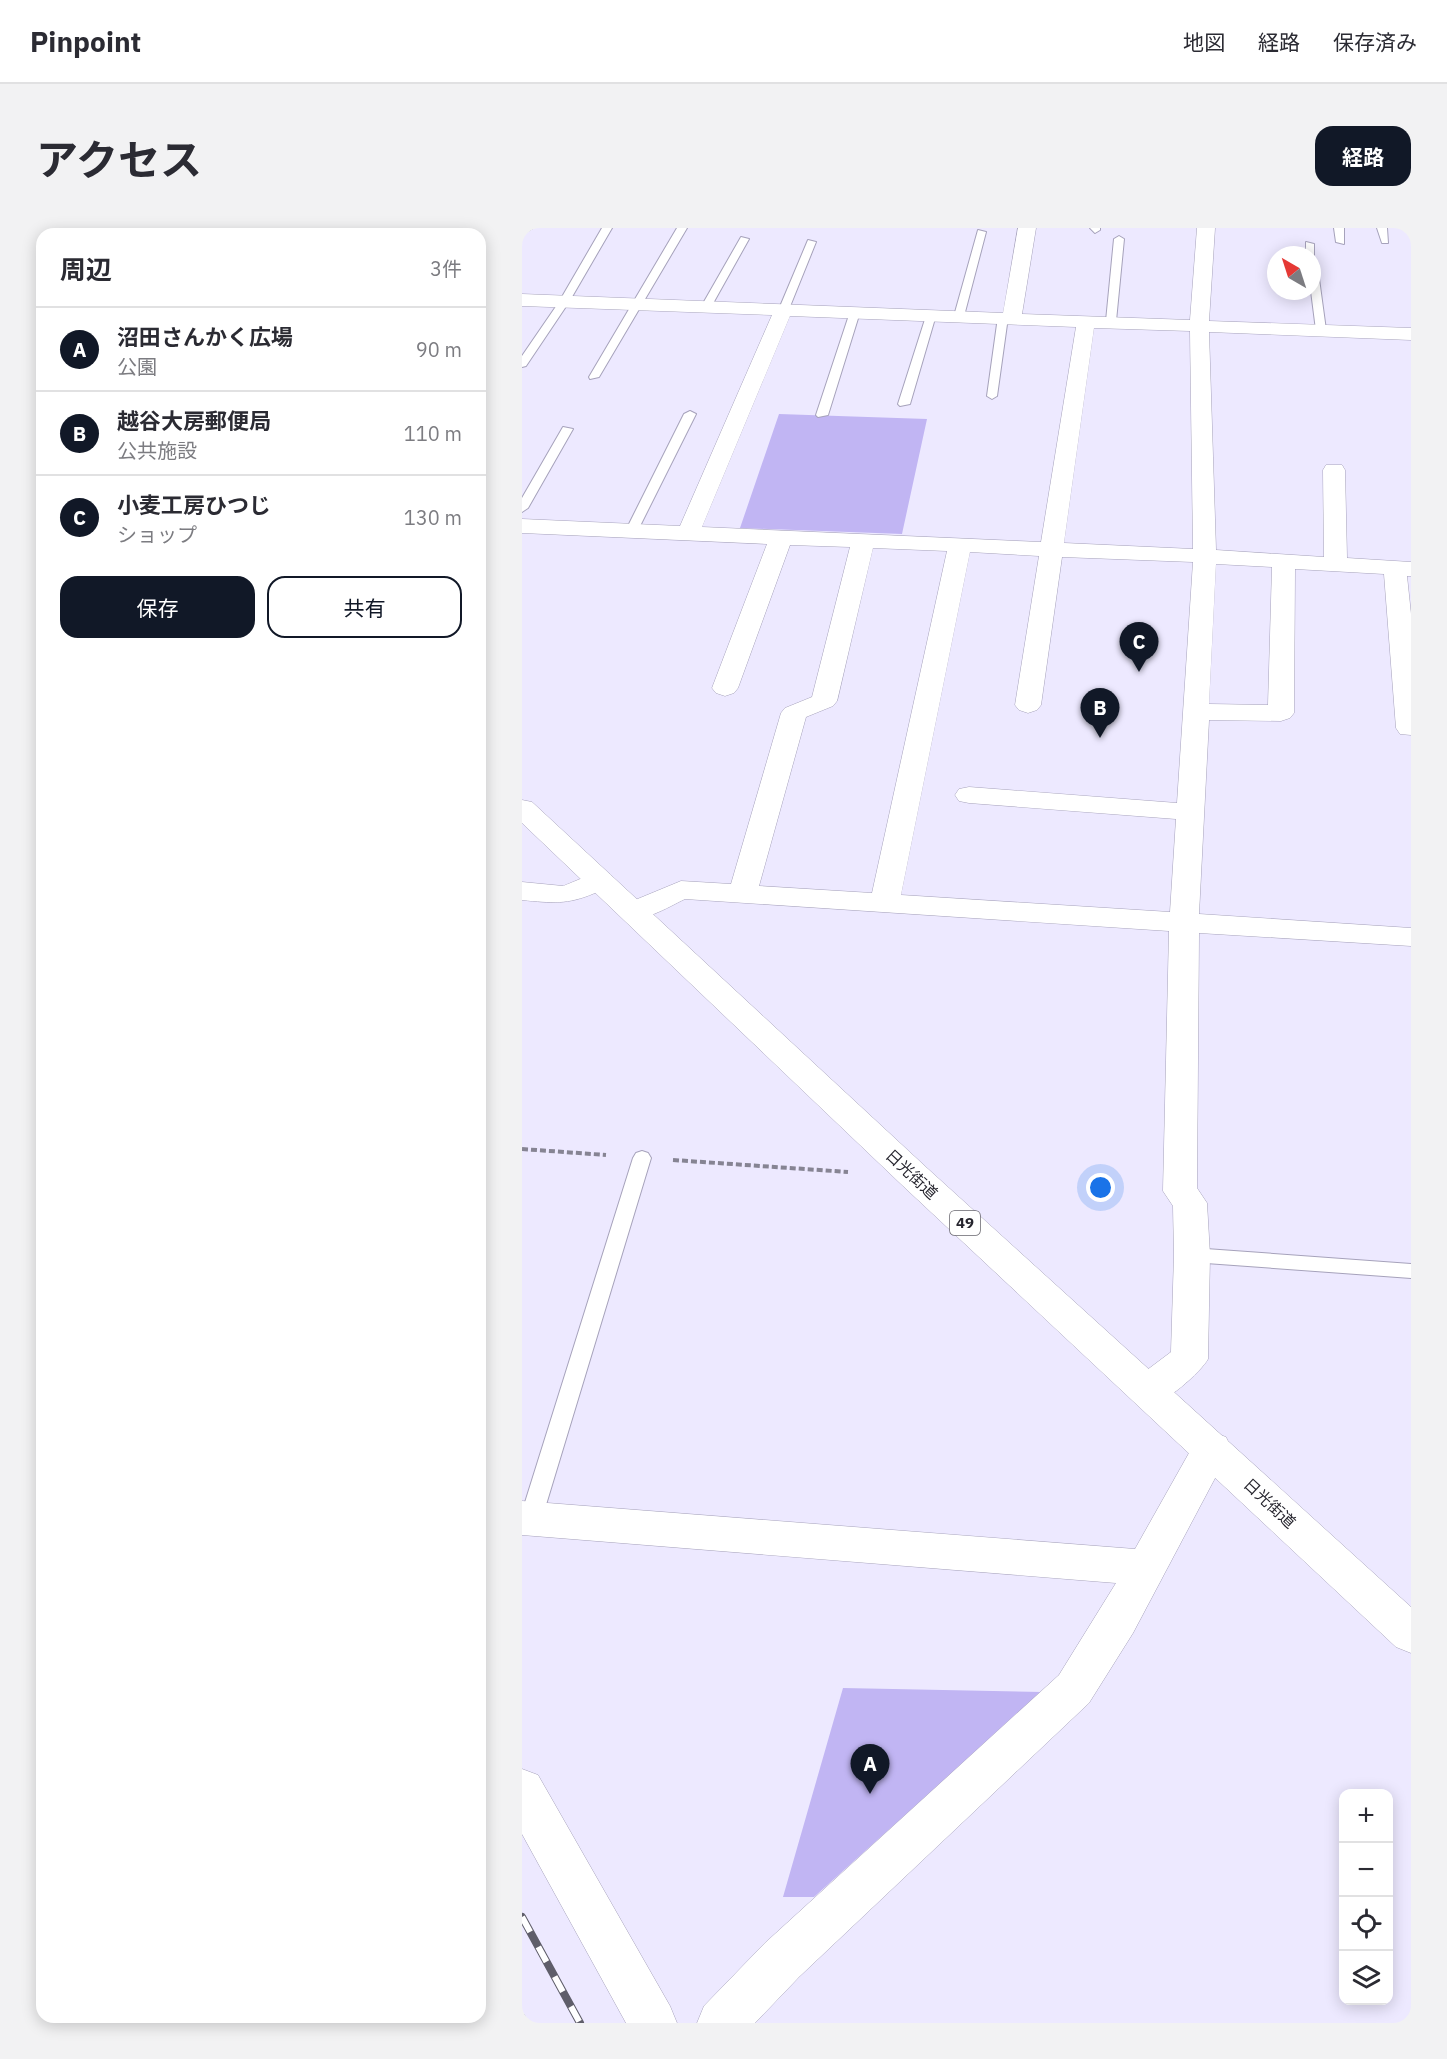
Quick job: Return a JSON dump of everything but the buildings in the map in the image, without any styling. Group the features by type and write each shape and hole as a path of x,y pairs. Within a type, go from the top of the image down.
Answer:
{"street":[{"path":"1007,317 1027,228"},
{"path":"1148,1390 1189,1359 1192,1255 1190,1203 1180,1191 1184,923 1205,556 1199,324 1206,228"},
{"path":"522,300 1199,324 1411,334"},
{"path":"688,534 784,309"},
{"path":"1028,705 1086,320"},
{"path":"1334,470 1336,564"},
{"path":"522,526 1205,556 1403,568 1409,728"},
{"path":"725,688 781,537"},
{"path":"742,893 794,713 824,701 863,542"},
{"path":"885,902 960,545"},
{"path":"1196,712 1281,713 1284,561"},
{"path":"969,795 1190,812"},
{"name":"日光街道","path":"522,808 915,1177 1407,1624"},
{"path":"522,891 566,895 600,880"},
{"path":"633,911 681,890 1411,937"},
{"path":"721,2023 783,1960 1074,1689 1147,1568 1212,1449"},
{"path":"526,1518 1147,1568"},
{"path":"522,1790 653,2023"}],"lane":[{"path":"522,364 564,302 607,228"},
{"path":"594,377 682,228"},
{"path":"1339,228 1341,242"},
{"path":"1382,228 1385,241"},
{"path":"959,316 981,232"},
{"path":"706,307 744,239"},
{"path":"1111,321 1119,239"},
{"path":"784,309 810,242"},
{"path":"1317,300 1321,330"},
{"path":"822,415 855,312"},
{"path":"904,404 931,315"},
{"path":"992,396 1007,317"},
{"path":"631,532 690,414"},
{"path":"522,508 567,429"},
{"path":"526,1518 642,1158"},
{"path":"1192,1255 1411,1270"}],"path":[{"path":"522,1149 915,1177"}],"shaded area":[{"path":"779,414 927,419 902,534 740,528"},
{"path":"843,1688 1042,1692 814,1897 783,1897"}],"railway":[{"path":"522,1917 580,2023"},
{"path":"522,2018 524,2023"}],"place":[{"name":"小麦工房ひつじ","path":"1139,672"},
{"name":"越谷大房郵便局","path":"1100,738"},
{"name":"沼田さんかく広場","path":"870,1794"}]}
